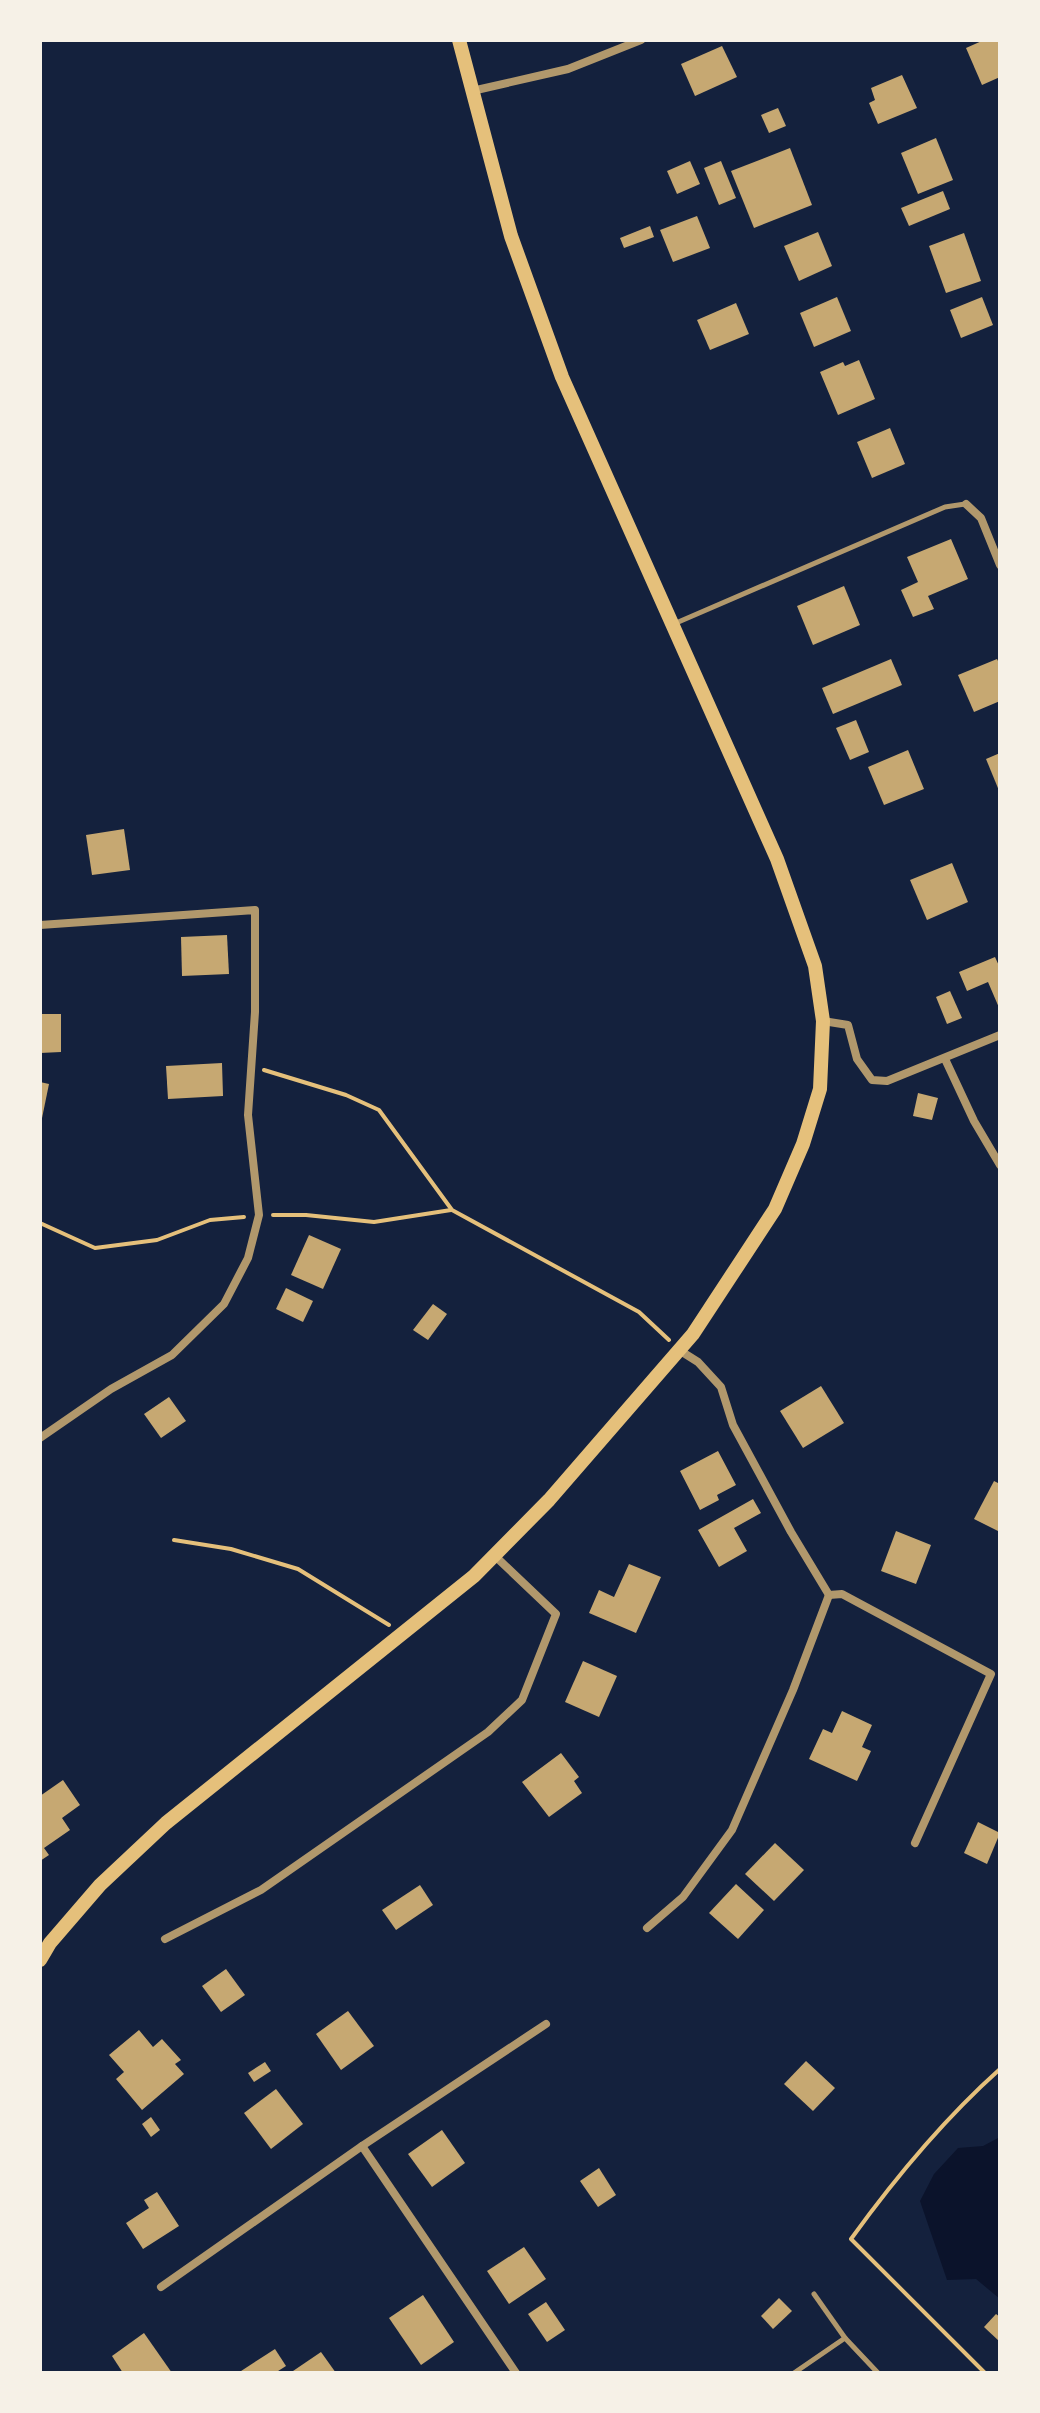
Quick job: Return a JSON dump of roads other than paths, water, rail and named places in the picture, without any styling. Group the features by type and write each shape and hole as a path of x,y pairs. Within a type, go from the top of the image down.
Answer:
{"main road":[{"path":"40,1960 50,1943 100,1885 166,1823 404,1634 495,1556 559,1489 693,1334 775,1209 803,1144 820,1089 823,1021 815,966 777,859 562,377 511,236 459,40"}],"street":[{"path":"471,91 568,69 641,40"},
{"path":"966,504 981,518 1000,565"},
{"path":"40,925 255,910 255,1012 248,1115 259,1215 248,1258 224,1304 172,1355 111,1389 40,1438"},
{"path":"823,1021 848,1025 857,1059 872,1080 887,1081 1000,1035"},
{"path":"945,1059 974,1121 1000,1165"},
{"path":"679,1350 698,1362 721,1387 733,1425 829,1595"},
{"path":"165,1939 261,1890 488,1732 522,1700 556,1614 495,1556"},
{"path":"829,1595 842,1594 991,1674 915,1843"},
{"path":"647,1928 683,1897 732,1830 793,1690 829,1595"},
{"path":"161,2287 362,2146 546,2024"},
{"path":"362,2146 516,2373"}],"lane":[{"path":"674,624 945,507 966,504"},
{"path":"814,2294 845,2338 878,2373"},
{"path":"794,2373 845,2338"}],"water":[{"path":"1000,2137 1000,2299 976,2279 947,2280 920,2201 934,2174 958,2148 983,2146"}]}
